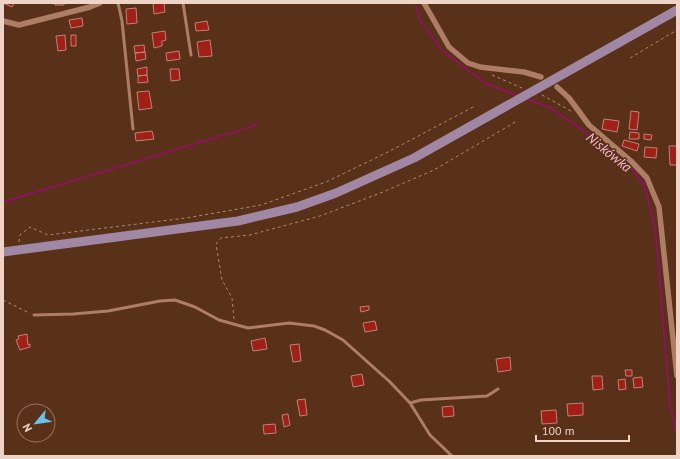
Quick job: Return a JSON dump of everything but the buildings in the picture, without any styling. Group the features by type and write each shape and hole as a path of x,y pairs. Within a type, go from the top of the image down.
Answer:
{"main road":[{"path":"3,252 238,221 297,207 336,194 414,158 507,107 555,83 677,10"}],"street":[{"path":"3,21 19,25 90,8 100,3"},
{"path":"424,3 449,47 468,63 480,67 524,72 541,78"},
{"path":"555,83 569,98 589,125 631,161 647,178 659,206 677,376"}],"lane":[{"path":"118,3 122,20 133,129"},
{"path":"183,3 191,55"},
{"path":"34,315 108,311 160,301 175,300 195,307 219,320 248,328 289,323 314,326 343,340 390,382 410,403 430,435 452,456"},
{"path":"410,403 421,400 487,396 498,389"}],"path":[{"path":"630,58 677,30"},
{"path":"19,250 20,235 30,227 48,235 186,218 268,203 326,182 390,151 475,106"},
{"path":"234,325 232,298 222,280 216,244 221,238 250,235 320,216 383,192 434,170 517,121"},
{"path":"3,300 34,315"}],"waterway":[{"name":"Niskówka","path":"415,3 421,22 443,51 485,83 518,96"},
{"name":"Niskówka","path":"526,99 549,107 604,145 630,167 644,184 655,227 670,404 677,434"},
{"path":"3,202 257,125"}]}
